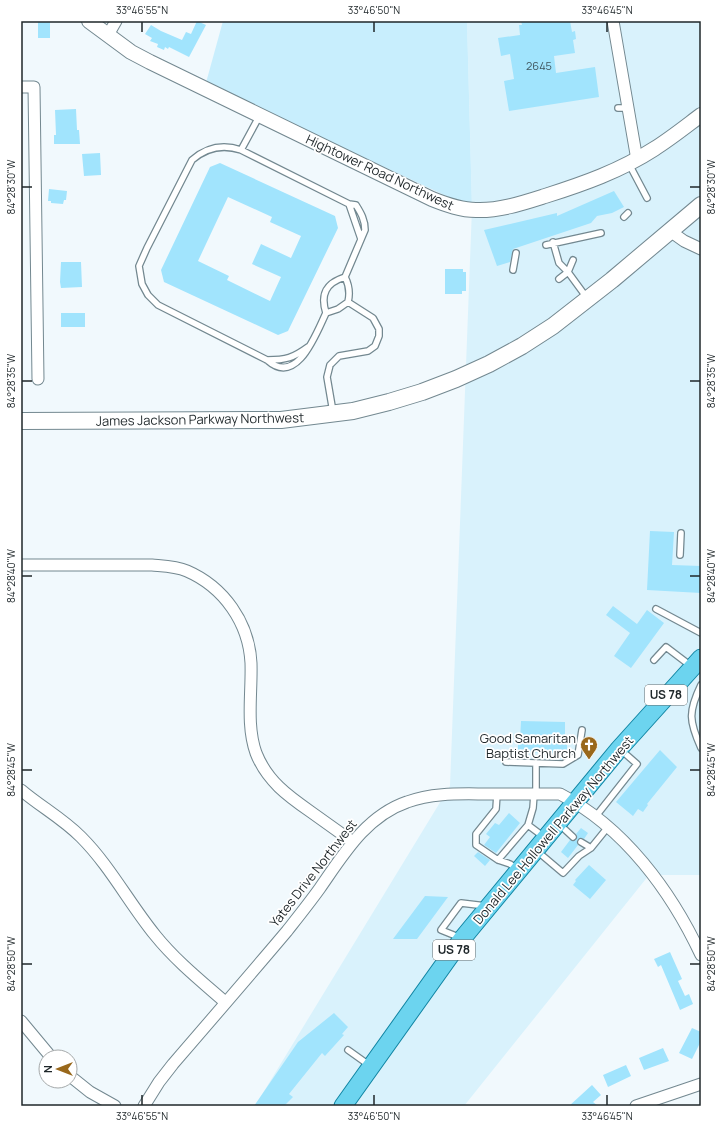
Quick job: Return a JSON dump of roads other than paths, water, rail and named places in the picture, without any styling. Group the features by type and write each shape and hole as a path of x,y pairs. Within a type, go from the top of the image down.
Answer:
{"main road":[{"name":"James Jackson Parkway Northwest","path":"21,421 245,421 289,419 319,416 333,412 353,411 389,402 456,380 522,346 553,326 588,299 701,205"},
{"name":"Donald Lee Hollowell Parkway Northwest","path":"343,1106 462,939 619,749 698,662"}],"street":[{"name":"Hightower Road Northwest","path":"89,21 131,52 150,62 432,199 462,209 493,209 534,200 600,178 633,162 654,149 701,115"},
{"path":"108,35 116,21"},
{"path":"613,21 623,108 633,162"},
{"path":"21,87 34,87 38,378"},
{"path":"670,231 684,241 701,249"},
{"path":"21,565 169,566 186,571 215,588 238,616 245,632 249,647 252,735 256,753 265,770 275,784 287,795 353,842"},
{"path":"21,790 52,812 82,838 106,866 140,916 171,954 225,1002"},
{"name":"Yates Drive Northwest","path":"144,1106 163,1076 302,912 353,842 376,819 405,802 436,795 560,794 596,816 647,866 668,894 693,937 701,955"},
{"path":"21,1021 44,1049"},
{"path":"78,1082 90,1092 115,1106"},
{"path":"636,1106 701,1084"}],"lane":[{"path":"242,150 260,116"},
{"path":"230,146 242,150 349,204 356,205 361,213 365,223 365,230 345,277 333,281 326,290 324,302 326,313 306,354 297,363 283,368 274,366 267,360 158,305 148,295 142,284 139,266 192,160 199,153 211,149 230,146"},
{"path":"633,162 648,198"},
{"path":"349,204 361,239"},
{"path":"546,245 553,242 601,233"},
{"path":"553,242 559,263 568,272 588,299"},
{"path":"513,270 516,253"},
{"path":"559,279 568,272 573,260"},
{"path":"326,313 338,309 348,302 348,282 345,277"},
{"path":"333,412 327,377 330,365 339,356 368,351 375,346 379,336 379,329 373,318 348,302"},
{"path":"680,555 681,533"},
{"path":"656,609 701,634"},
{"path":"654,660 666,647 698,662"},
{"path":"701,685 694,700 690,714 693,731 701,748"},
{"path":"506,762 563,764 578,755 582,730"},
{"path":"596,816 637,764 619,749"},
{"path":"498,860 528,825 535,794 536,763"},
{"path":"497,794 496,809 476,834 476,845 498,860 510,864 518,870"},
{"path":"558,823 573,837"},
{"path":"528,825 540,844 563,873 579,856 591,848 608,827"},
{"path":"581,842 591,848"},
{"path":"462,939 441,930 461,902 488,907"},
{"path":"348,1050 371,1066"}],"place":[{"name":"Good Samaritan Baptist Church","path":"589,760"}]}
